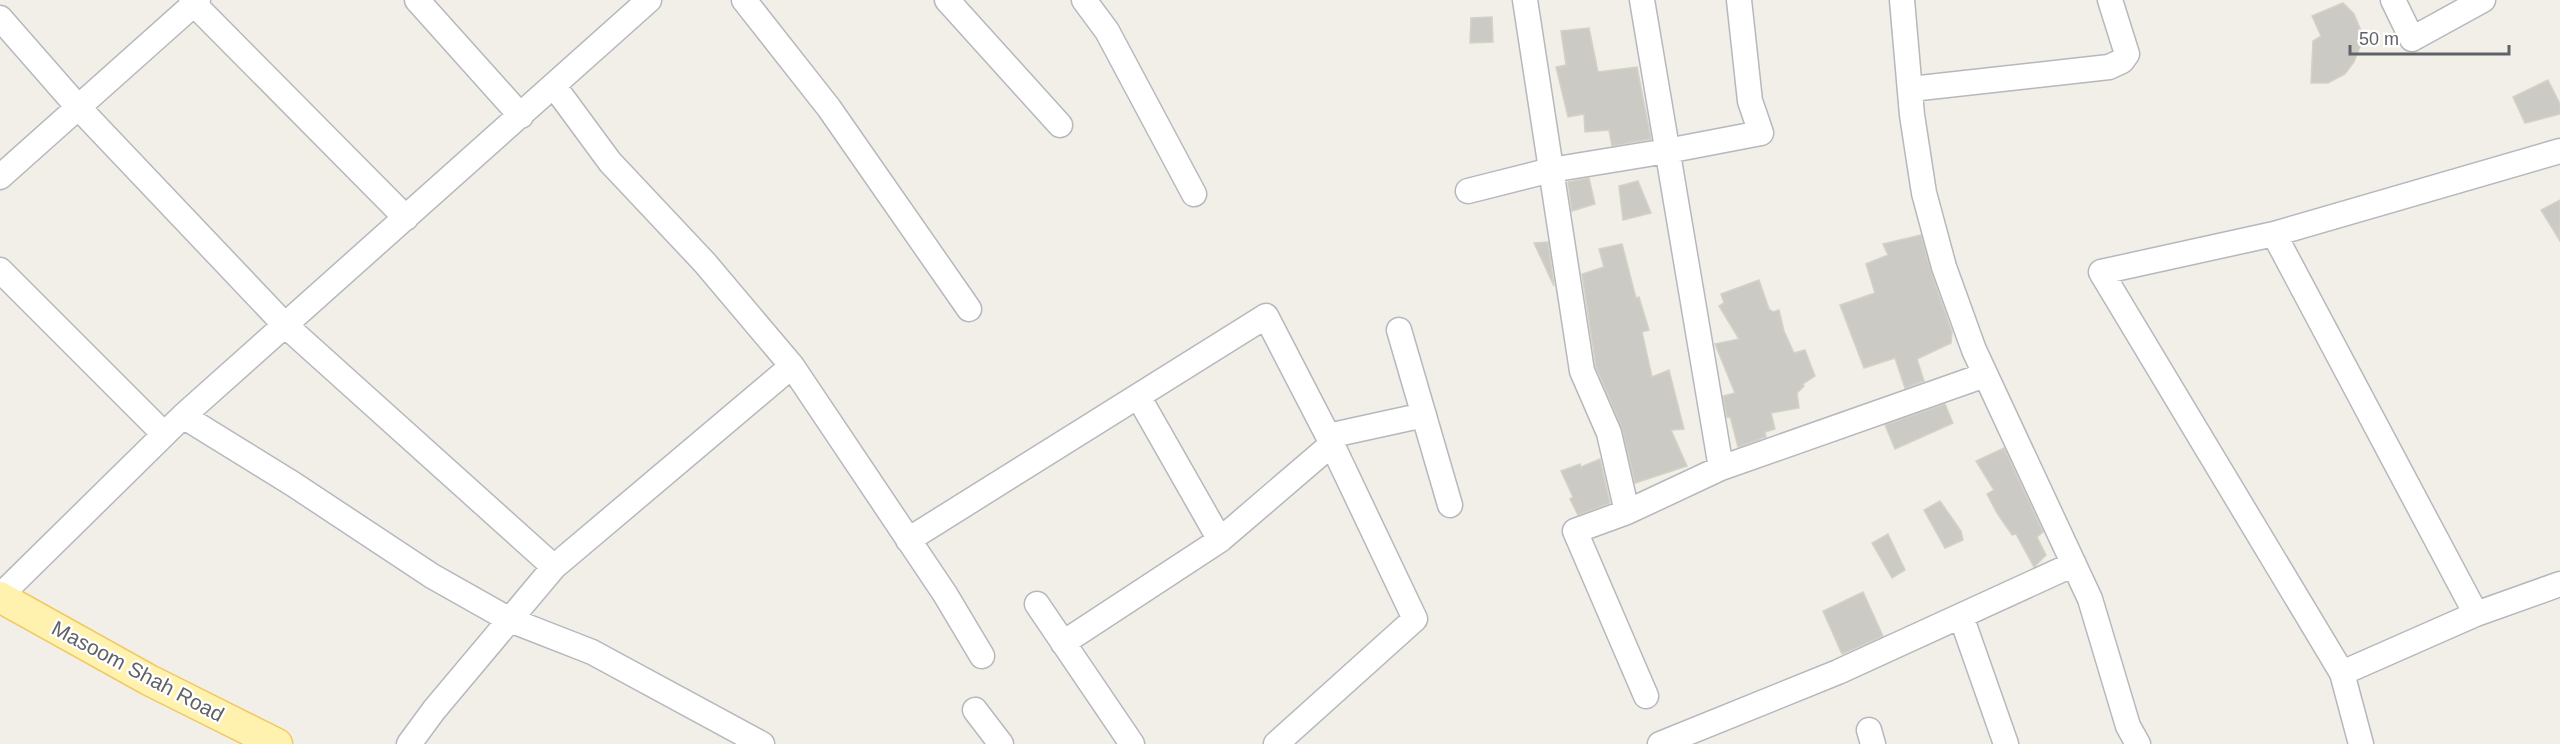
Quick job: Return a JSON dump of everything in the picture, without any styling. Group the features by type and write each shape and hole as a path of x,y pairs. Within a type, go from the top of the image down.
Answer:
{"main road":[{"name":"Masoom Shah Road","path":"0,597 149,680 277,744"}],"street":[{"path":"417,0 520,116"},
{"path":"0,597 183,416 649,0"},
{"path":"744,0 830,108 969,309"},
{"path":"947,0 1060,125"},
{"path":"1084,0 1107,31 1194,194"},
{"path":"1526,0 1581,371 1609,433 1627,512"},
{"path":"1642,0 1721,468"},
{"path":"1468,191 1551,170 1761,133 1750,101 1739,0"},
{"path":"1902,0 1912,115 1924,194 1944,267 1985,375 2090,599 2128,726 2138,744"},
{"path":"1911,89 2109,67 2122,61 2127,54 2110,0"},
{"path":"2393,0 2412,39 2483,0"},
{"path":"0,177 194,1 406,218"},
{"path":"0,18 78,107 285,325 554,567"},
{"path":"555,86 610,162 705,263 792,366 945,594 982,656"},
{"path":"2361,744 2342,673 2101,272 2274,234 2560,151"},
{"path":"2274,234 2476,614"},
{"path":"0,270 164,434"},
{"path":"908,540 1266,316 1330,440 1414,619 1276,744"},
{"path":"1399,330 1450,505"},
{"path":"409,744 554,567 792,366"},
{"path":"1646,696 1575,531 1627,512 1721,468 1985,375"},
{"path":"1138,396 1220,540"},
{"path":"1063,643 1220,540 1330,440 1424,415"},
{"path":"183,416 293,484 432,576 510,620 592,652 762,744"},
{"path":"1660,744 1838,672 2074,564"},
{"path":"2342,673 2476,614 2560,584"},
{"path":"1037,604 1131,744"},
{"path":"1961,616 2006,744"},
{"path":"975,710 1000,744"}],"building":[{"path":"2343,3 2354,14 2362,33 2361,44 2354,62 2345,74 2328,83 2311,83 2313,41 2321,36 2312,16"},
{"path":"1492,17 1493,42 1470,43 1471,18"},
{"path":"1589,28 1598,72 1637,67 1651,139 1612,146 1609,130 1585,132 1584,114 1568,117 1556,67 1566,65 1561,31"},
{"path":"2548,80 2560,104 2560,114 2525,123 2513,97"},
{"path":"1589,178 1595,204 1572,211 1568,182"},
{"path":"1638,181 1651,213 1623,220 1619,186"},
{"path":"2560,200 2560,241 2541,210"},
{"path":"1921,235 1952,332 1951,343 1917,359 1924,381 1905,388 1895,358 1864,368 1840,305 1875,293 1866,264 1888,255 1883,244"},
{"path":"1548,242 1554,286 1534,243"},
{"path":"1622,244 1636,298 1639,297 1649,330 1642,332 1652,377 1669,370 1684,429 1671,430 1687,466 1635,483 1622,428 1596,367 1582,274 1604,267 1599,249"},
{"path":"1759,280 1769,309 1773,312 1779,310 1784,331 1794,353 1805,350 1815,376 1803,384 1804,386 1797,393 1799,408 1771,413 1775,429 1765,432 1766,437 1738,447 1730,416 1727,417 1723,396 1735,393 1715,344 1739,339 1719,306 1724,303 1721,294"},
{"path":"1945,404 1953,423 1895,449 1885,425"},
{"path":"2004,448 2043,532 2037,537 2046,555 2034,567 2016,534 2012,535 1997,513 1987,494 1994,490 1976,461"},
{"path":"1600,459 1610,503 1578,515 1570,499 1573,497 1561,471 1580,464 1581,467"},
{"path":"1940,501 1961,531 1963,540 1945,548 1924,510"},
{"path":"1888,534 1905,570 1892,578 1872,543"},
{"path":"1863,592 1883,636 1842,654 1823,611"}]}
